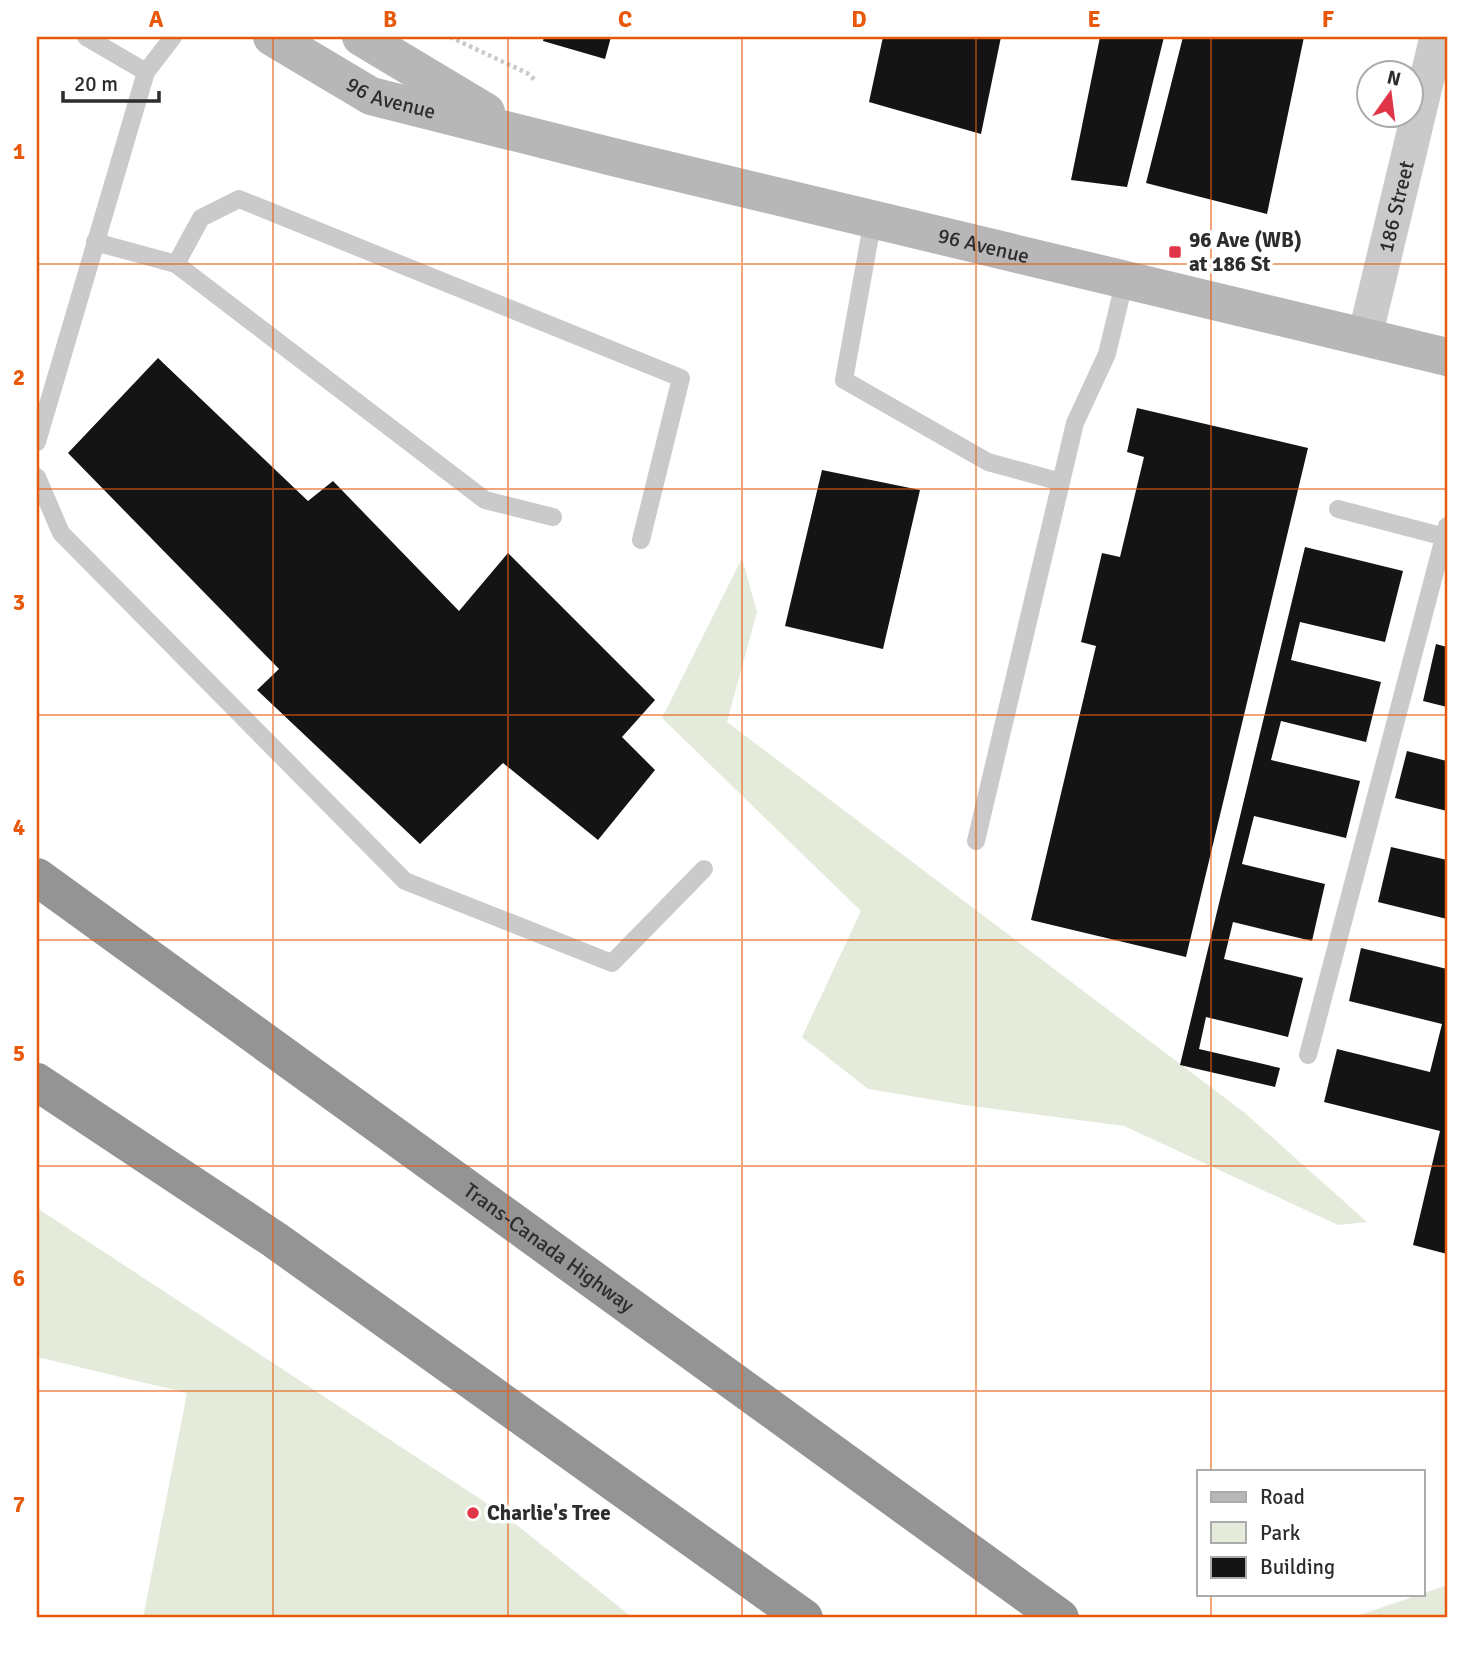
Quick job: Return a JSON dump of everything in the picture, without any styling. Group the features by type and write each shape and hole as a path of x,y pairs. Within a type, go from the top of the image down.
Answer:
{"highway":[{"name":"Trans-Canada Highway","path":"37,877 1059,1618"},
{"path":"37,1082 275,1240 804,1618"}],"main road":[{"name":"96 Avenue","path":"272,37 371,96 1447,357"},
{"name":"96 Avenue","path":"360,37 520,133"}],"street":[{"name":"186 Street","path":"1365,336 1437,37"}],"lane":[{"path":"86,37 146,72"},
{"path":"37,442 146,72 173,37"},
{"path":"176,264 201,218 239,200 681,377 641,540"},
{"path":"873,219 844,380 988,462 1061,482"},
{"path":"95,242 176,264 485,500 553,517"},
{"path":"976,842 1074,423 1107,354 1125,279"},
{"path":"37,477 61,533 405,881 612,962 704,869"},
{"path":"1308,1055 1446,531 1338,509"}],"path":[{"path":"450,37 527,73 535,80"}],"green space":[{"path":"742,558 757,612 727,722 1245,1113 1367,1222 1338,1225 1124,1126 964,1105 868,1089 802,1037 861,911 662,718"},
{"path":"37,1208 503,1514 633,1618 143,1618 187,1393 37,1357"},
{"path":"1447,1585 1447,1618 1351,1618 1415,1596 1424,1596 1424,1593"}],"building":[{"path":"544,37 611,37 605,59 543,41"},
{"path":"883,37 1001,37 981,134 869,102"},
{"path":"1100,37 1164,37 1127,187 1071,180"},
{"path":"1183,37 1304,37 1267,214 1146,183"},
{"path":"158,358 308,501 333,481 459,611 508,553 655,700 622,737 655,770 598,840 503,763 420,844 257,690 279,669 68,453"},
{"path":"1137,408 1308,448 1186,957 1031,920 1096,646 1081,642 1102,553 1120,557 1144,457 1127,452"},
{"path":"822,470 920,490 883,649 785,626"},
{"path":"1305,547 1403,571 1385,642 1300,622 1291,660 1381,682 1366,742 1281,721 1271,760 1360,781 1346,838 1254,816 1242,864 1325,884 1312,941 1233,922 1224,959 1303,978 1288,1037 1206,1017 1199,1049 1280,1068 1275,1087 1180,1065"},
{"path":"1436,644 1447,647 1447,707 1423,701"},
{"path":"1407,751 1447,761 1447,811 1395,798"},
{"path":"1391,847 1447,860 1447,919 1378,902"},
{"path":"1361,948 1447,969 1447,1254 1413,1245 1440,1131 1324,1102 1337,1049 1430,1072 1442,1024 1349,1001"}],"place":[{"name":"96 Ave (WB) at 186 St","path":"1175,252"},
{"name":"Charlie's Tree","path":"473,1513"}]}
